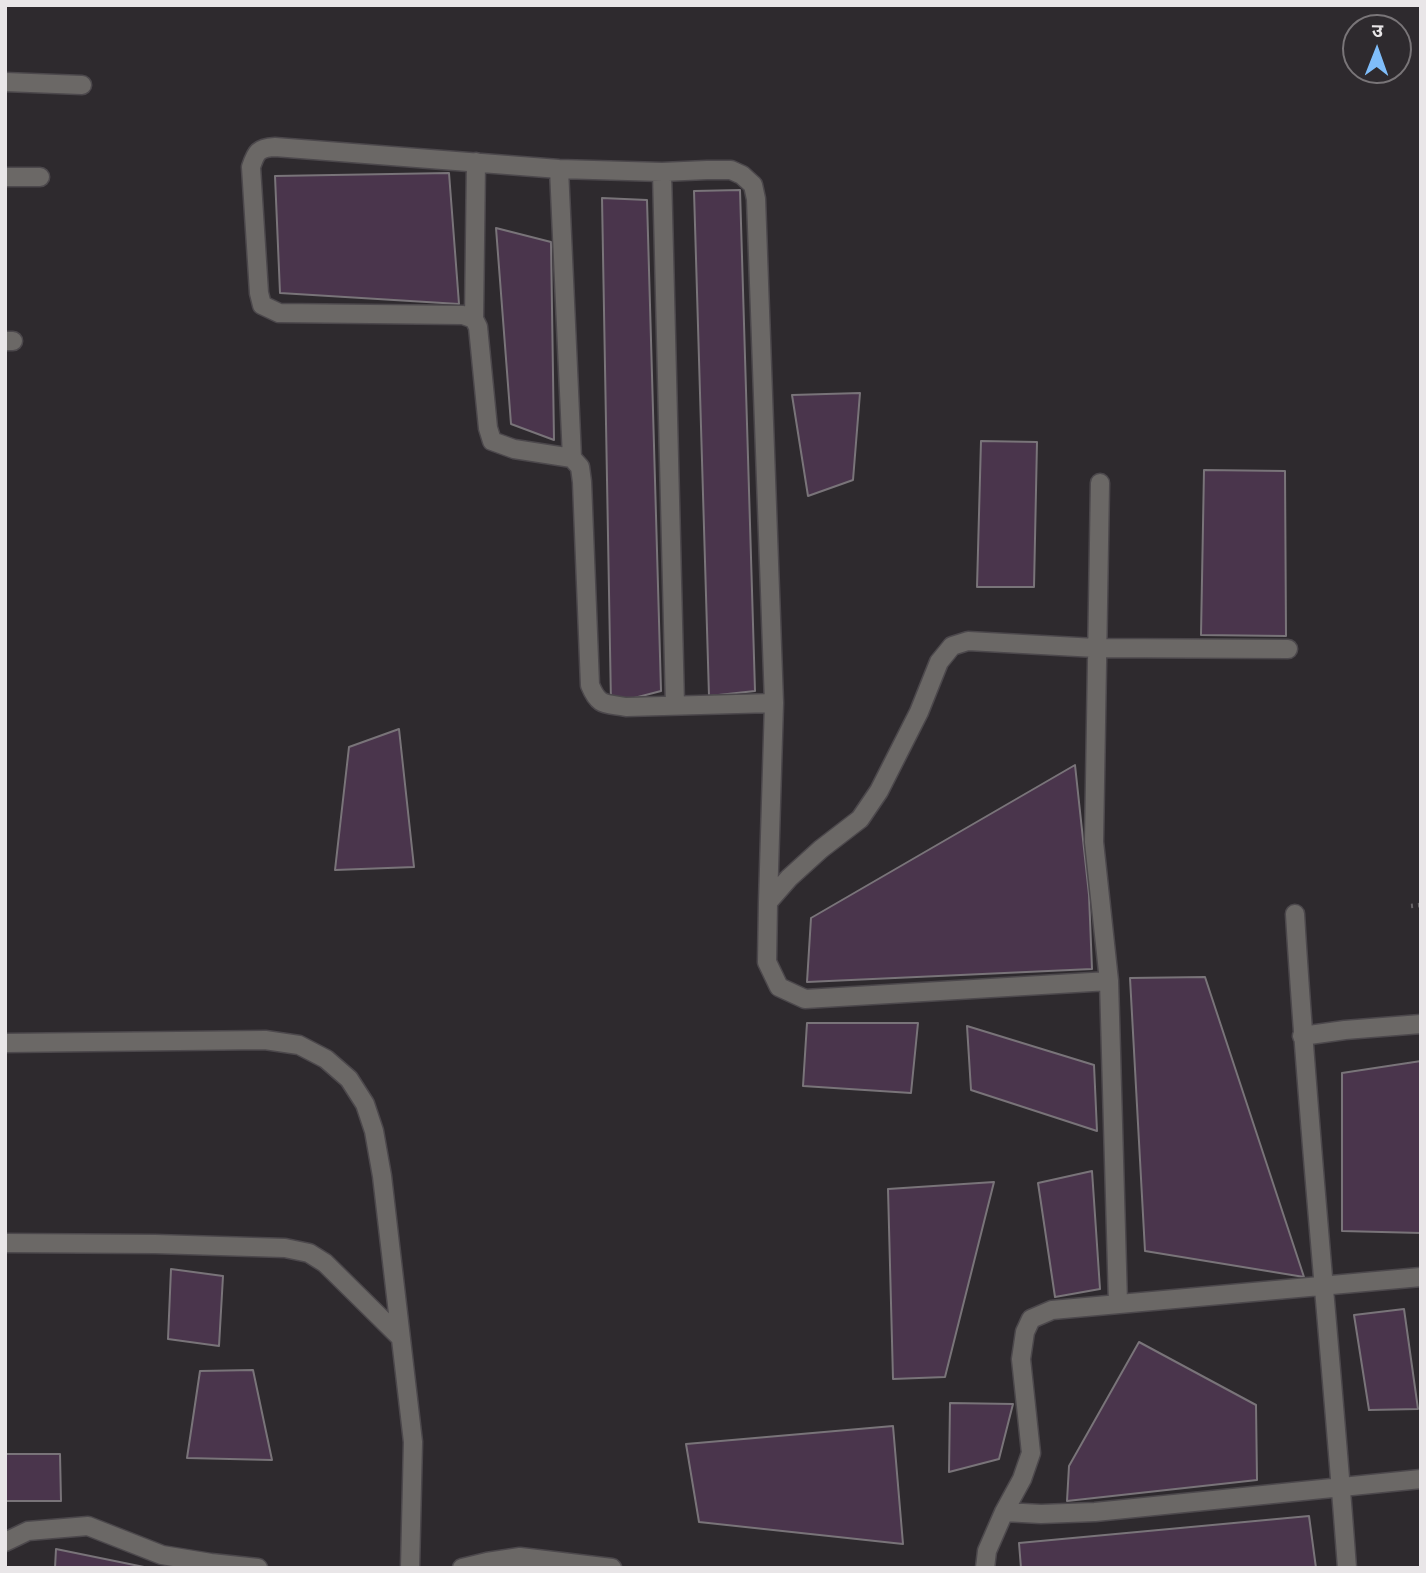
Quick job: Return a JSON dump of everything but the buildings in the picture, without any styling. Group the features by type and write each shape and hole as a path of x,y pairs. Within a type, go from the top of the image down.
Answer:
{"street":[{"path":"5,82 82,85"},
{"path":"474,318 463,315 279,313 262,305 251,167 255,154 264,148 275,147 559,169 662,172 731,170 742,174 753,185 757,199 774,703 767,962 779,988 805,999 1108,981"},
{"path":"475,162 474,318 478,327 488,428 492,441 514,449 572,457"},
{"path":"559,169 572,457 580,467 582,482 590,685 596,698 604,704 626,706 774,703"},
{"path":"662,172 675,705"},
{"path":"5,177 40,177"},
{"path":"1100,483 1094,842 1108,981 1118,1304"},
{"path":"768,902 789,878 821,849 860,819 879,791 919,712 939,662 953,646 968,640 1096,648 1288,649"},
{"path":"1295,914 1302,1036 1325,1285 1346,1568"},
{"path":"1302,1036 1421,1024"},
{"path":"5,1043 264,1040 299,1045 326,1059 349,1079 365,1104 374,1131 382,1176 413,1442 410,1568"},
{"path":"5,1243 285,1248 309,1253 333,1271 401,1338"},
{"path":"985,1568 987,1551 1004,1512 1023,1479 1031,1452 1021,1359 1025,1332 1031,1319 1052,1310 1421,1277"},
{"path":"1004,1512 1095,1512 1421,1479"},
{"path":"5,1542 28,1531 88,1526 162,1555 258,1568"},
{"path":"462,1568 520,1557 612,1568"}],"path":[{"path":"1411,906 1421,905"}]}
